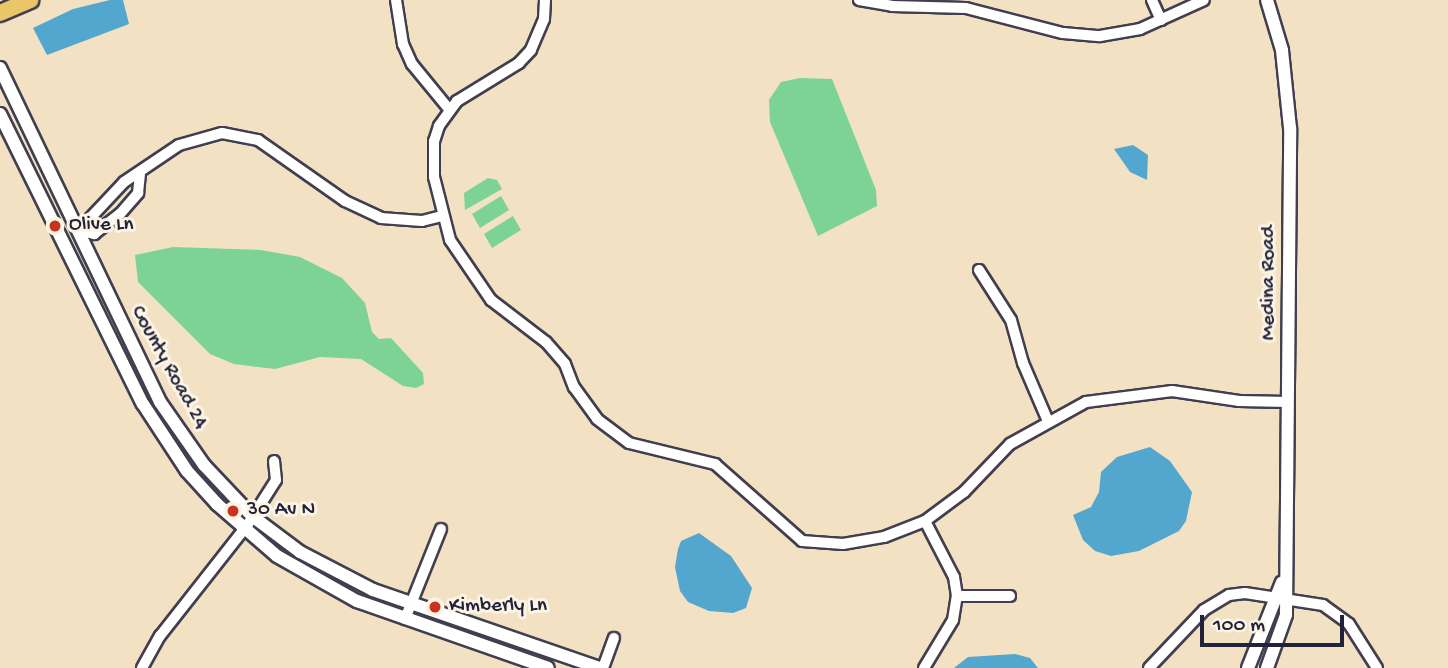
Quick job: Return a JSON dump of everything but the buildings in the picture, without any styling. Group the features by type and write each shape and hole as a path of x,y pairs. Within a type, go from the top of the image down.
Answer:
{"main road":[{"path":"0,13 30,0"}],"street":[{"path":"396,0 402,44 412,64 449,109"},
{"path":"545,0 544,19 531,50 519,63 449,109 434,141 432,157 442,216 450,240 477,283 509,316 546,342 565,364 584,404 612,432 648,449 715,464 789,533 815,545 884,537 925,521 946,508 1010,444 1047,419 1086,402 1143,391 1288,402"},
{"path":"859,0 892,6 980,10 1080,36 1120,33 1161,20 1204,0"},
{"path":"1152,0 1161,20"},
{"name":"Medina Road","path":"1248,668 1282,596 1286,568 1290,92 1267,0"},
{"name":"County Road 24","path":"0,68 160,402 248,523 335,573 410,604 601,668"},
{"name":"County Road 24","path":"0,114 60,239 160,433 187,471 314,579 405,619 548,668"},
{"path":"60,239 79,230 124,182 140,174 179,145 204,136 240,135 273,149 362,211 401,221 442,216"},
{"path":"79,230 94,234 120,214 138,193 140,174"},
{"path":"979,270 1011,320 1023,363 1047,419"},
{"path":"142,668 160,636 248,523 276,480 274,461"},
{"path":"924,668 953,620 957,596 954,577 925,521"},
{"path":"405,619 441,529"},
{"path":"1149,668 1214,602 1245,593 1310,601 1334,612 1360,637 1377,668"},
{"path":"957,596 1010,596"},
{"name":"Medina Road","path":"1267,668 1286,615 1282,596"},
{"path":"601,668 614,638"}],"green space":[{"path":"800,78 832,79 876,190 877,206 818,236 770,122 769,100 781,82"},
{"path":"488,178 497,180 502,189 465,210 464,193"},
{"path":"501,196 509,210 480,228 472,214"},
{"path":"513,216 521,230 492,248 484,234"},
{"path":"173,247 261,250 300,257 342,278 365,303 372,332 379,339 391,338 423,373 424,384 416,388 403,386 361,359 320,357 275,369 234,364 210,354 138,282 135,255"}],"water":[{"path":"110,0 123,0 129,24 47,55 33,28 73,9"},
{"path":"1133,145 1148,155 1147,180 1130,172 1114,149"},
{"path":"1150,447 1170,461 1192,492 1186,521 1179,531 1139,551 1111,556 1095,551 1083,540 1073,515 1091,507 1099,492 1101,472 1117,457"},
{"path":"699,533 731,556 752,588 746,608 733,613 709,611 688,602 680,591 675,567 678,549 681,541"},
{"path":"1015,654 1030,658 1038,668 954,668 968,657"}],"place":[{"name":"Olive Ln","path":"55,226"},
{"name":"30 Av N","path":"233,511"},
{"name":"Kimberly Ln","path":"435,607"}]}
